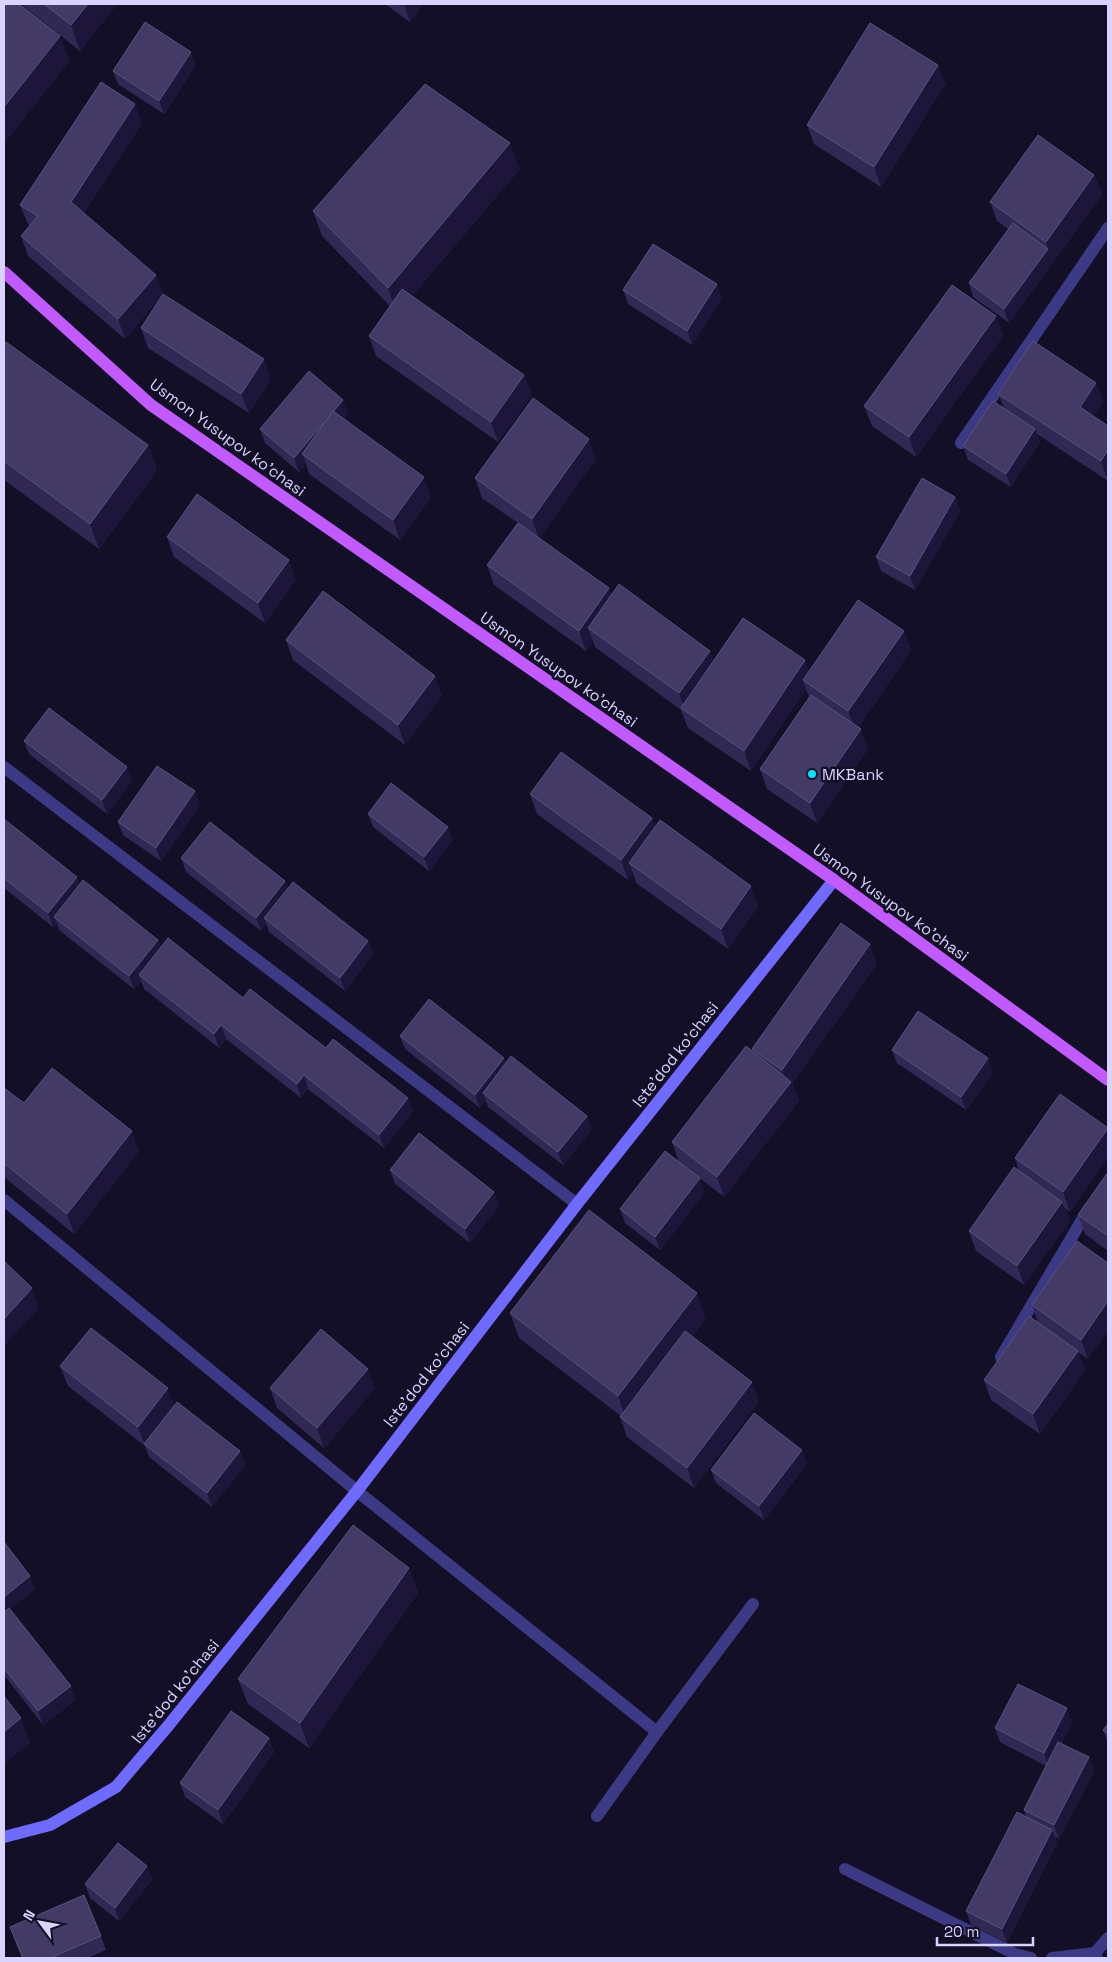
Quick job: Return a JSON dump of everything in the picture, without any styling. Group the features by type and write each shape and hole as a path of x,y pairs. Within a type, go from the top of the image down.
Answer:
{"main road":[{"name":"Usmon Yusupov ko'chasi","path":"4,272 151,405 834,880 1108,1080"}],"street":[{"path":"961,443 1108,228"},
{"path":"4,767 577,1204"},
{"name":"Iste'dod ko'chasi","path":"4,1837 50,1825 116,1787 357,1491 577,1204 834,880"},
{"path":"4,1200 357,1491 657,1732"},
{"path":"996,1366 1094,1201"},
{"path":"597,1816 753,1604"},
{"path":"845,1869 1015,1954 1031,1958"},
{"path":"1052,1958 1096,1956 1108,1938"}],"building":[{"path":"4,4 19,4 60,36 4,107"},
{"path":"44,4 88,4 71,25"},
{"path":"145,22 191,52 159,101 113,71"},
{"path":"870,23 938,65 874,167 807,125"},
{"path":"101,82 135,104 71,202 156,275 118,319 21,236 38,216 20,205"},
{"path":"425,84 510,143 388,288 313,211"},
{"path":"1038,135 1094,175 1046,242 990,202"},
{"path":"1013,223 1048,249 1004,309 969,283"},
{"path":"653,244 717,284 687,331 623,290"},
{"path":"952,285 996,316 909,437 864,406"},
{"path":"402,289 524,375 491,422 369,336"},
{"path":"163,294 264,359 241,394 141,328"},
{"path":"1033,341 1096,383 1080,407 1108,426 1108,450 1101,461 998,394"},
{"path":"6,342 148,445 90,524 4,461 4,345"},
{"path":"309,371 343,400 294,458 260,429"},
{"path":"533,398 589,439 532,519 475,478"},
{"path":"993,401 1035,429 1006,474 963,446"},
{"path":"333,411 424,477 393,520 302,454"},
{"path":"922,478 955,497 910,576 876,557"},
{"path":"197,494 289,560 258,603 167,537"},
{"path":"518,523 609,588 579,631 487,565"},
{"path":"619,584 710,651 679,693 588,628"},
{"path":"323,591 435,676 398,725 286,640"},
{"path":"858,600 904,631 848,711 803,680"},
{"path":"743,618 805,660 744,751 681,708"},
{"path":"811,695 861,729 810,803 760,769"},
{"path":"49,708 127,767 102,800 24,741"},
{"path":"561,752 652,818 621,860 530,794"},
{"path":"157,766 195,791 156,848 118,822"},
{"path":"391,783 448,827 424,857 368,814"},
{"path":"4,819 77,877 48,913 4,878"},
{"path":"660,820 751,886 721,929 629,863"},
{"path":"210,822 285,881 256,918 181,858"},
{"path":"83,880 158,940 129,976 54,917"},
{"path":"293,882 368,941 340,978 264,918"},
{"path":"841,923 870,944 782,1070 752,1049"},
{"path":"168,938 243,998 250,989 326,1048 333,1039 408,1098 379,1135 304,1075 297,1084 221,1025 214,1034 139,975"},
{"path":"429,999 504,1058 475,1095 400,1036"},
{"path":"918,1011 988,1058 961,1097 892,1050"},
{"path":"746,1046 791,1082 717,1177 672,1142"},
{"path":"511,1056 587,1116 558,1152 483,1093"},
{"path":"52,1068 132,1131 67,1214 4,1163 4,1088 24,1103"},
{"path":"1060,1094 1108,1128 1063,1192 1015,1158"},
{"path":"419,1133 494,1192 465,1229 390,1170"},
{"path":"665,1151 700,1178 655,1237 620,1209"},
{"path":"1014,1167 1062,1202 1017,1266 969,1231"},
{"path":"1108,1172 1108,1236 1078,1215"},
{"path":"589,1210 697,1293 618,1396 510,1313"},
{"path":"1077,1241 1108,1263 1108,1301 1081,1340 1032,1305"},
{"path":"4,1261 32,1288 4,1319"},
{"path":"1029,1316 1078,1351 1033,1414 984,1380"},
{"path":"91,1328 168,1388 138,1427 60,1366"},
{"path":"321,1329 368,1369 317,1428 270,1388"},
{"path":"685,1331 752,1382 687,1468 620,1417"},
{"path":"177,1402 240,1451 207,1493 144,1444"},
{"path":"754,1413 802,1450 759,1506 711,1470"},
{"path":"353,1525 409,1568 300,1723 238,1679"},
{"path":"4,1542 30,1576 4,1597"},
{"path":"9,1608 71,1686 38,1711 4,1668 4,1612"},
{"path":"1018,1684 1067,1708 1044,1753 995,1728"},
{"path":"4,1696 21,1718 4,1732"},
{"path":"231,1711 269,1738 218,1810 180,1783"},
{"path":"1108,1724 1108,1734 1103,1730"},
{"path":"1058,1742 1089,1757 1054,1825 1024,1810"},
{"path":"1017,1812 1052,1830 1002,1929 966,1911"},
{"path":"118,1843 147,1866 115,1908 85,1884"},
{"path":"84,1895 101,1936 50,1958 23,1958 10,1927"}],"place":[{"name":"MKBank","path":"812,774"}]}
